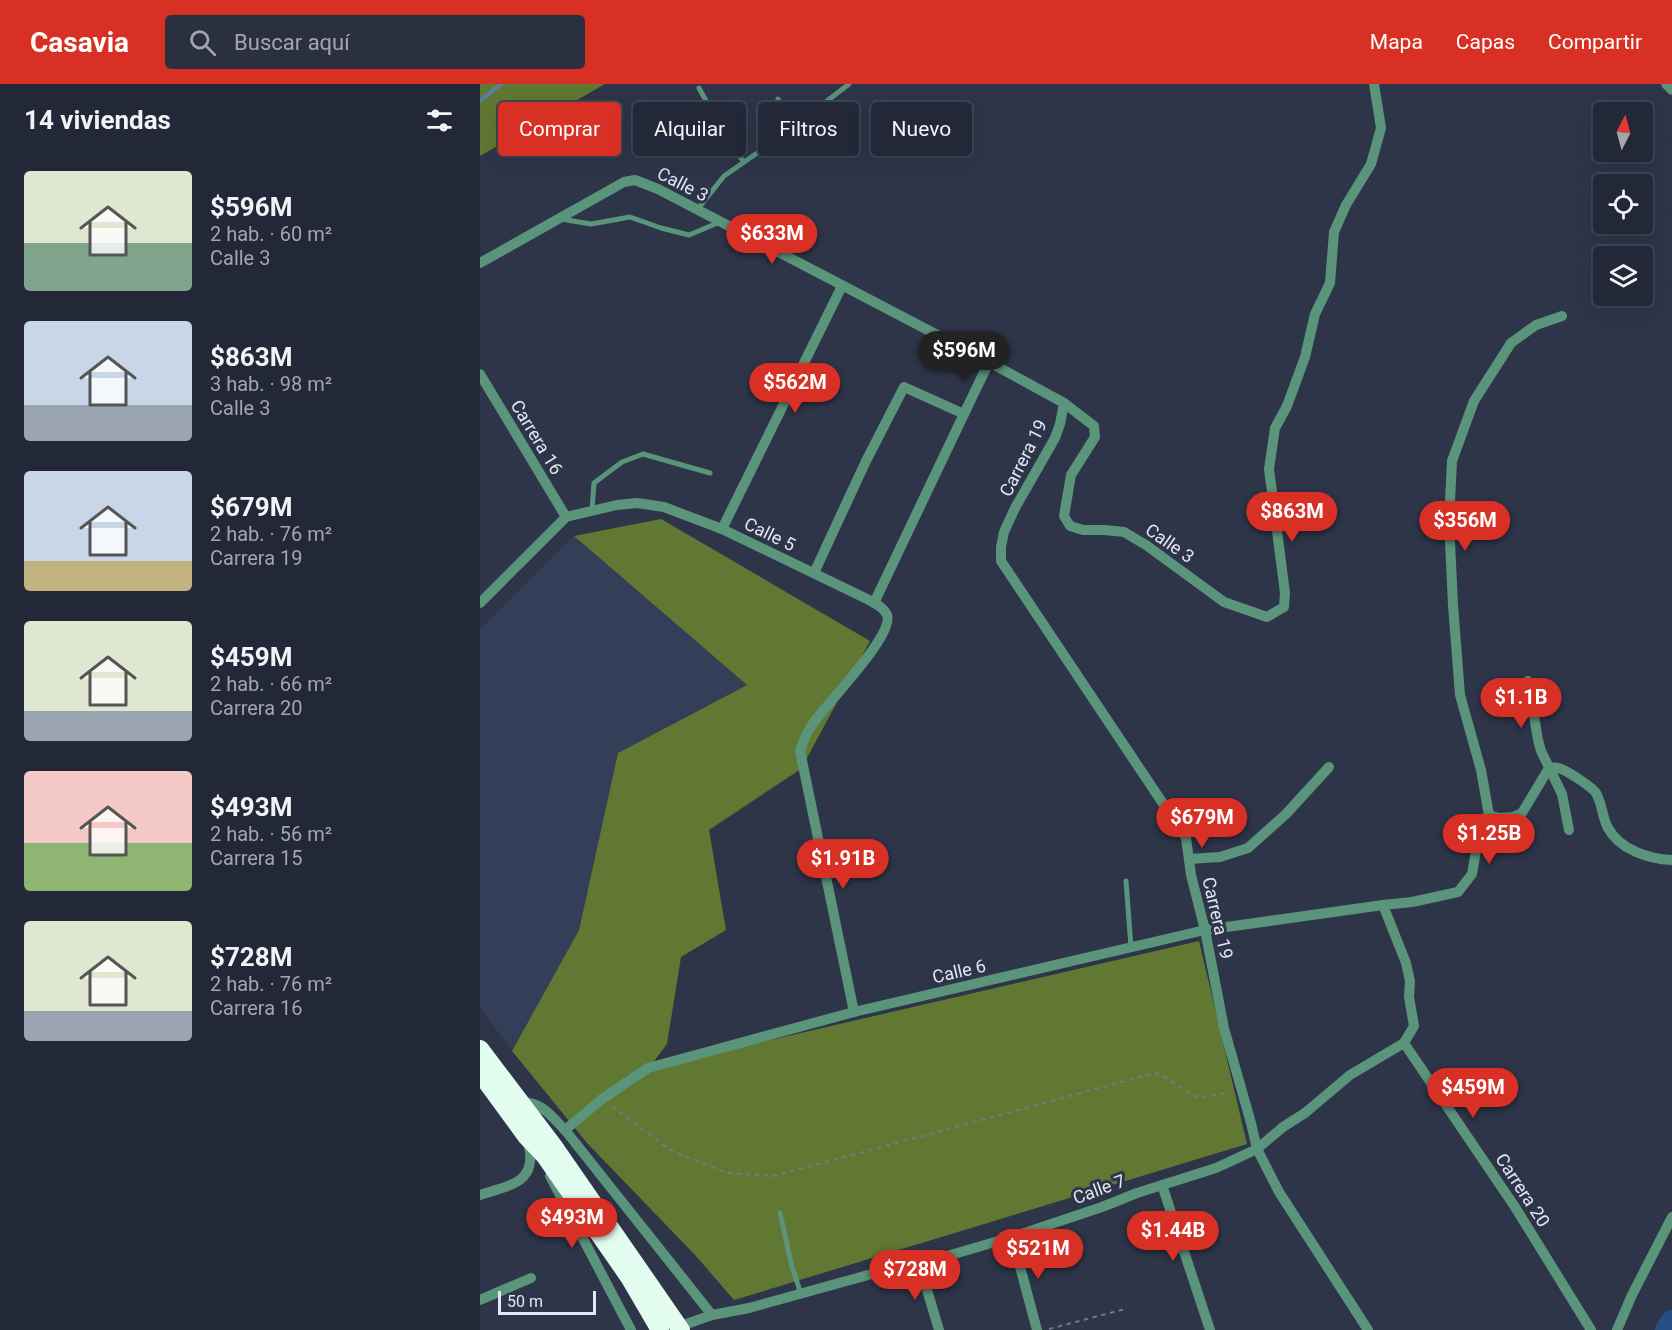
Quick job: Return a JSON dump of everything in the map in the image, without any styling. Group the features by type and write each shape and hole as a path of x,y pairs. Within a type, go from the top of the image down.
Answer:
{"highway":[{"path":"480,1048 521,1102 681,1330"},
{"path":"480,1073 526,1136 545,1156 629,1277 660,1330"}],"street":[{"name":"Calle 3","path":"480,263 624,182 635,180 658,189 1064,403 1094,426 1095,437 1071,475 1064,516 1070,526 1083,530 1124,532 1146,545 1224,602 1267,617 1284,607 1285,592 1269,469 1275,428 1287,406 1305,357 1315,314 1330,283 1334,232 1346,205 1371,164 1381,128 1374,84"},
{"path":"1666,84 1672,90"},
{"path":"722,530 842,286"},
{"path":"1489,815 1481,770 1460,695 1449,521 1452,460 1474,401 1511,343 1536,325 1562,316"},
{"path":"854,1012 800,751 813,723 885,631 888,622 887,615 874,603 989,362"},
{"name":"Carrera 16","path":"480,374 566,518"},
{"path":"814,573 866,461 904,387 964,414"},
{"name":"Carrera 19","path":"1064,403 1055,438 1004,532 1001,561 1186,838 1191,875 1205,930 1224,1028 1257,1149 1279,1192 1368,1330"},
{"name":"Calle 5","path":"480,603 566,518 591,510 638,503 664,507 722,530 874,603"},
{"path":"1528,681 1538,740 1562,794 1569,830"},
{"path":"1189,859 1220,857 1248,848 1286,814 1329,767"},
{"path":"1489,815 1499,818 1514,817 1522,813 1549,768"},
{"path":"1549,768 1560,768 1590,786 1597,794 1608,828 1617,839 1633,851 1672,860"},
{"path":"1404,1043 1414,1026 1409,998 1410,981 1406,963 1383,905 1412,902 1458,892 1472,874 1481,821 1489,815"},
{"name":"Calle 6","path":"565,1130 602,1099 648,1068 854,1012 1205,930 1383,905"},
{"name":"Calle 7","path":"670,1330 712,1315 749,1308 1012,1237 1216,1168 1257,1149 1350,1075 1404,1043"},
{"name":"Carrera 20","path":"1404,1043 1515,1207 1591,1330"},
{"path":"521,1102 533,1102 546,1110 565,1130 712,1315"},
{"path":"480,1195 526,1176 531,1153 526,1136"},
{"path":"545,1156 548,1173 631,1330"},
{"path":"1162,1185 1210,1330"},
{"path":"1617,1330 1632,1295 1672,1217"},
{"path":"1012,1237 1037,1330"},
{"path":"919,1263 939,1330"},
{"path":"480,1300 531,1278"}],"lane":[{"path":"826,102 849,84"},
{"path":"699,88 728,141 744,162"},
{"path":"697,210 724,176 758,152"},
{"path":"560,218 591,224 630,217 689,235 721,222"},
{"path":"591,510 594,483 622,462 643,454 710,473"},
{"path":"1126,881 1131,947"},
{"path":"780,1213 792,1267 801,1294"}],"path":[{"path":"602,1099 670,1150 727,1173 774,1176 1155,1073 1166,1077 1192,1095 1226,1093 1241,1088"},
{"path":"1044,1330 1125,1310"}],"shaded area":[{"path":"574,536 747,685 618,753 579,930 512,1051 480,1007 480,629"}],"green space":[{"path":"480,84 605,84 574,102 498,102 498,146 480,156"},
{"path":"661,519 870,641 801,769 709,830 726,930 681,957 667,1044 649,1068 1199,941 1247,1144 734,1300 696,1256 587,1143 512,1051 579,930 618,753 747,685 574,536"}],"waterway":[{"path":"480,101 501,84"},
{"path":"1667,1330 1672,1322"}]}
